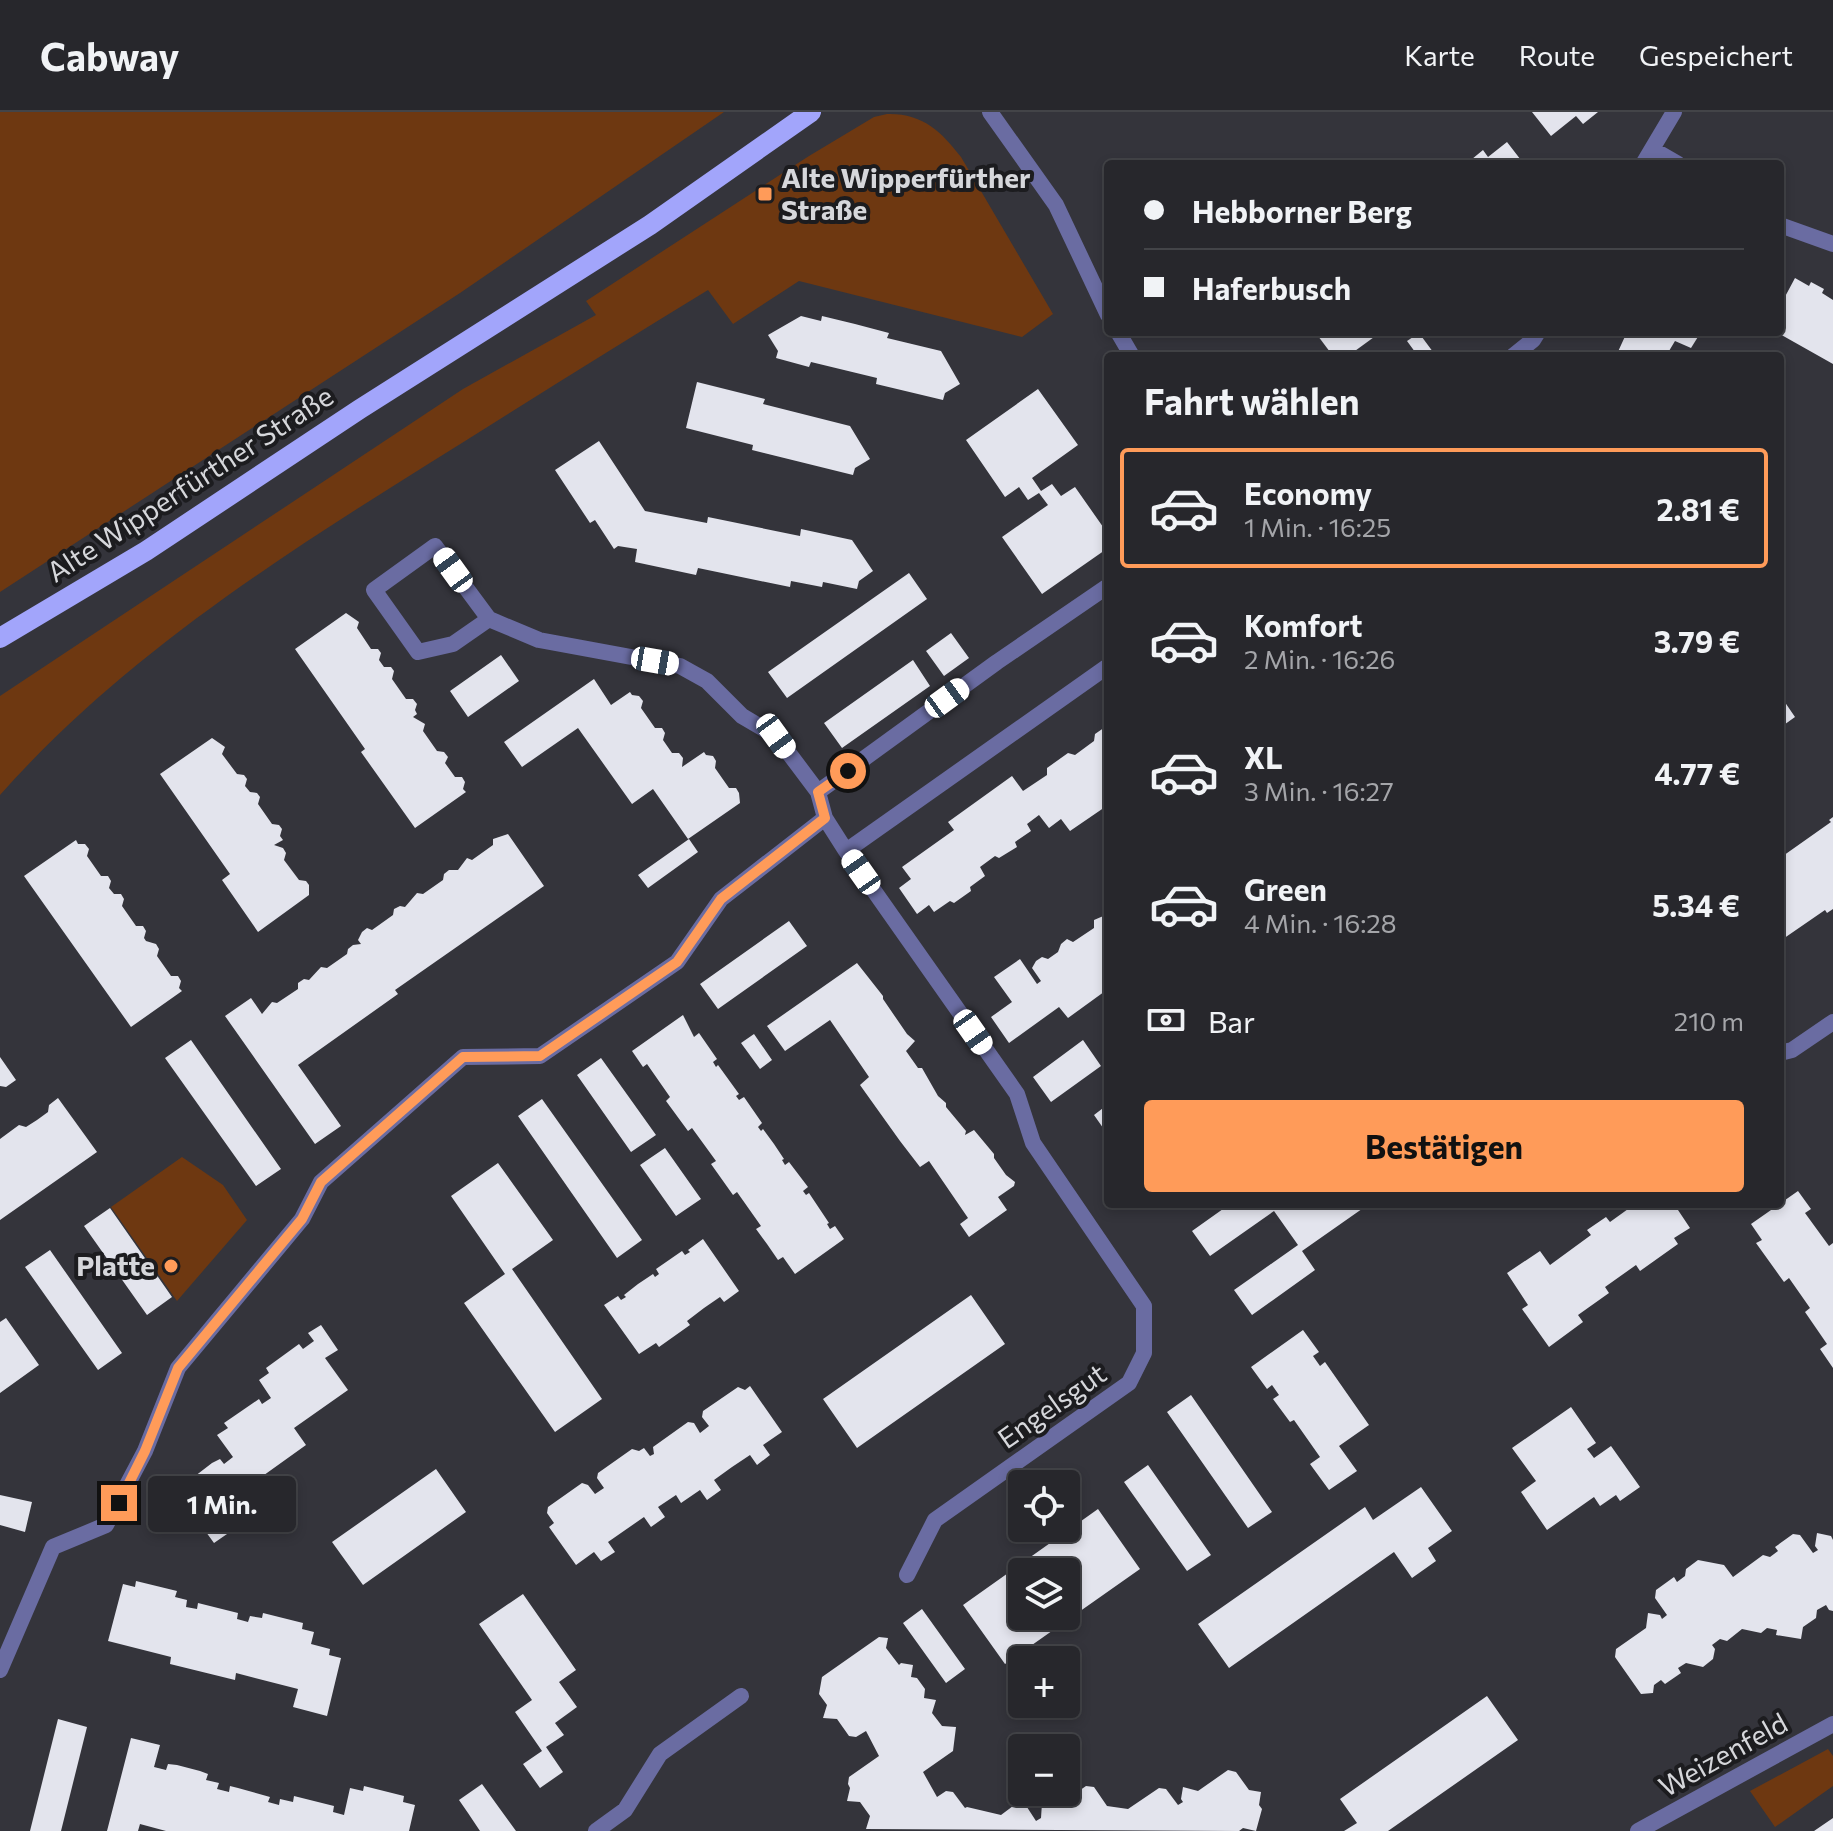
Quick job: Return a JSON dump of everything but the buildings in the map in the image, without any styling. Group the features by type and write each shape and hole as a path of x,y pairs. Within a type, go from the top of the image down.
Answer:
{"main road":[{"name":"Alte Wipperfürther Straße","path":"0,638 146,551 360,409 650,225 811,112"}],"street":[{"path":"990,112 1056,205 1104,307"},
{"path":"1645,160 1674,112"},
{"path":"1652,149 1671,160"},
{"path":"1784,226 1833,244"},
{"path":"1518,352 1536,336"},
{"path":"489,619 453,644 418,652 374,590 435,546 489,619 539,640 680,666 707,681 742,716 776,736 818,792 1104,589"},
{"path":"846,851 1104,669"},
{"name":"Engelsgut","path":"818,792 825,818 1017,1094 1033,1143 1144,1306 1144,1353 1129,1383 935,1520 907,1575"},
{"path":"0,1670 53,1547 106,1525 145,1451 178,1368 302,1219 321,1182 463,1057 540,1056 677,962 721,899 825,818"},
{"path":"1784,1052 1792,1050 1833,1022"},
{"path":"596,1831 625,1810 660,1754 741,1696"},
{"name":"Weizenfeld","path":"1638,1831 1833,1724"}],"shaded area":[{"path":"0,112 724,112 460,293 0,592"},
{"path":"887,114 921,120 954,148 1053,314 1022,337 799,281 733,324 708,290 255,576 147,657 96,700 46,746 0,795 0,696 463,389 596,315 586,301 809,156 874,117"},
{"path":"182,1157 223,1185 247,1220 177,1301 111,1207"},
{"path":"1828,1749 1833,1756 1833,1786 1775,1827 1750,1791"}],"place":[{"name":"Alte Wipperfürther Straße","path":"765,194"},
{"name":"Platte","path":"171,1266"}],"route":[{"path":"119,1503 145,1451 178,1368 302,1219 321,1182 463,1057 540,1056 677,962 721,899 825,818 818,792 848,771"}]}
